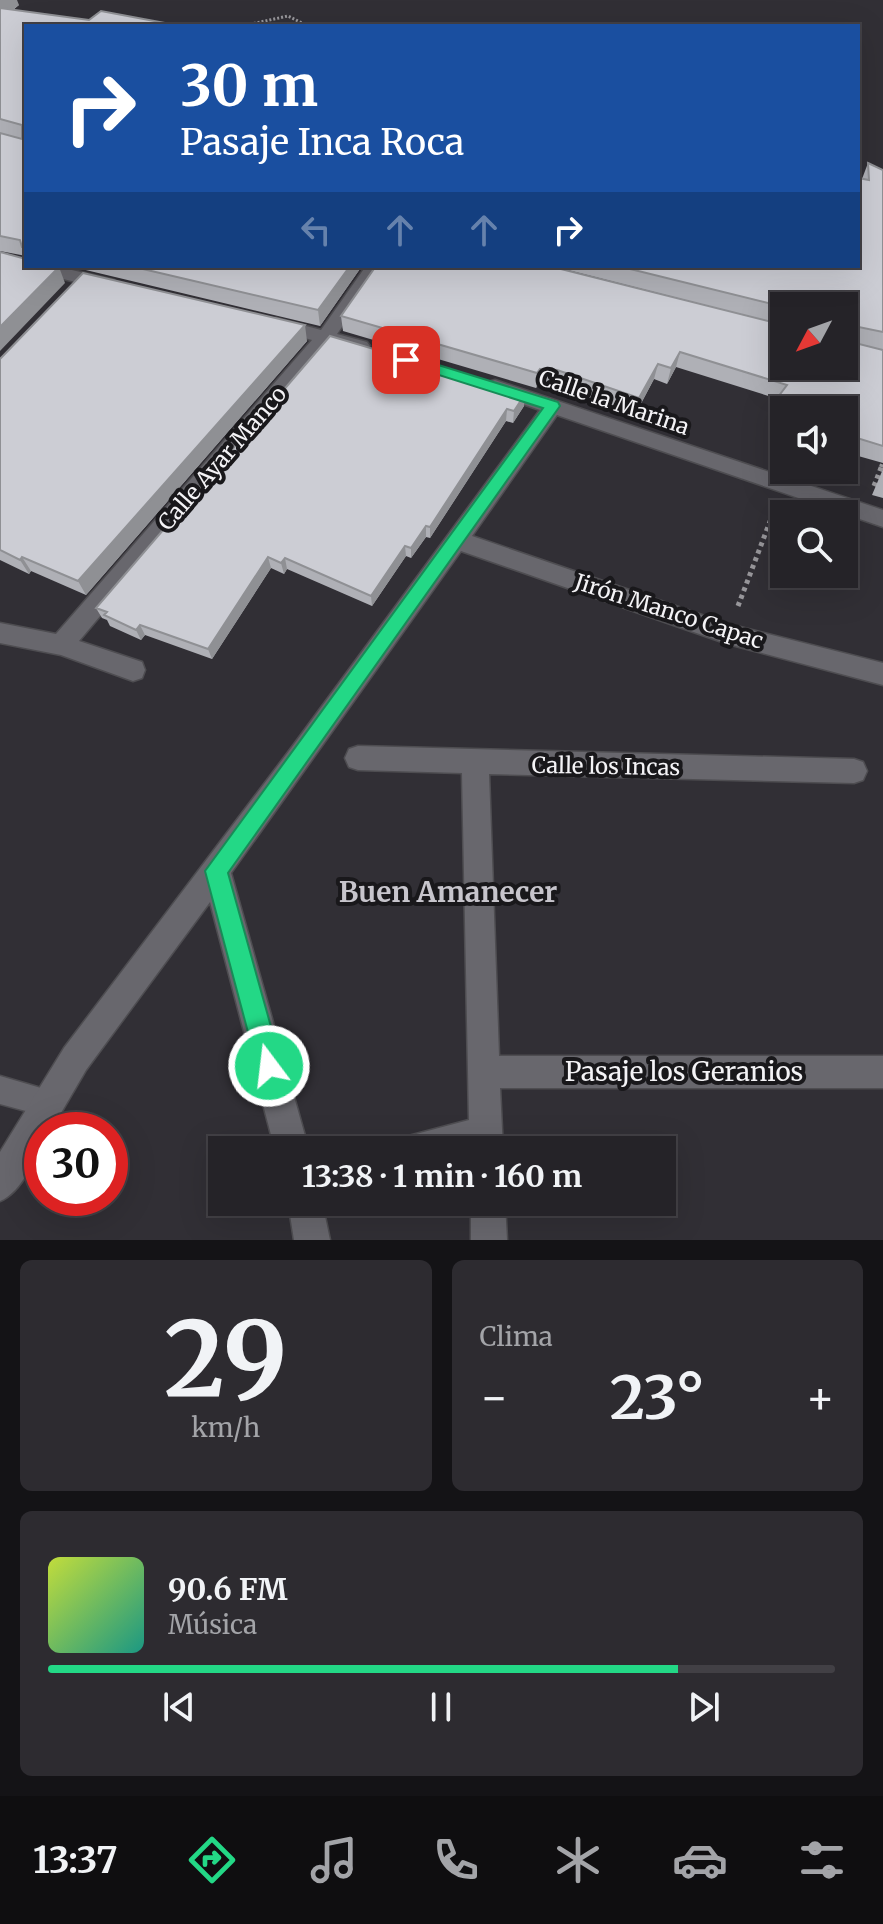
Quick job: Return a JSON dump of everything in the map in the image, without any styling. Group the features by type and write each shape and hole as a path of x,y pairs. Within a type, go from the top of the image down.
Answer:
{"street":[{"path":"38,268 79,284 127,288"},
{"name":"Calle Ayar Manco","path":"61,645 326,336 374,268"},
{"path":"255,318 383,353"},
{"name":"Calle la Marina","path":"469,379 883,519"},
{"path":"0,1184 75,1059 216,871 553,406"},
{"name":"Jirón Manco Capac","path":"457,540 728,634 883,674"},
{"path":"0,633 61,645 133,670"},
{"name":"Calle los Incas","path":"358,758 854,771"},
{"path":"475,763 486,1136"},
{"path":"216,871 288,1136"},
{"name":"Pasaje los Geranios","path":"485,1072 883,1072"},
{"path":"308,1216 312,1240"},
{"path":"488,1216 489,1240"}],"lane":[{"path":"0,1090 48,1103"}],"path":[{"path":"251,24 288,16 304,24"},
{"path":"728,634 784,485"}],"building":[{"path":"0,8 89,20 101,11 170,24 24,24 24,247 20,240 0,236 0,133 22,139 22,125 0,119"},
{"path":"868,163 883,170 883,332 858,327 858,292 770,292 770,304 626,268 860,268 860,178 869,180"},
{"path":"0,252 24,258 24,268 58,268 0,327"},
{"path":"139,268 349,268 318,310"},
{"path":"375,268 557,268 770,321 770,380 680,352 671,368 658,364 639,398 557,370 555,374 540,369 537,373 341,316"},
{"path":"83,273 305,325 78,581 0,550 0,359"},
{"path":"330,336 525,394 514,411 507,409 430,527 426,526 411,548 405,546 371,596 285,558 281,563 268,557 208,649 140,625 136,630 104,615 107,612 96,608"},
{"path":"858,344 883,350 883,446 858,438 858,396 779,396 787,385 771,380 858,380"}],"district":[{"name":"Buen Amanecer","path":"448,892"}],"route":[{"path":"269,1066 216,871 553,406 406,360"}]}
